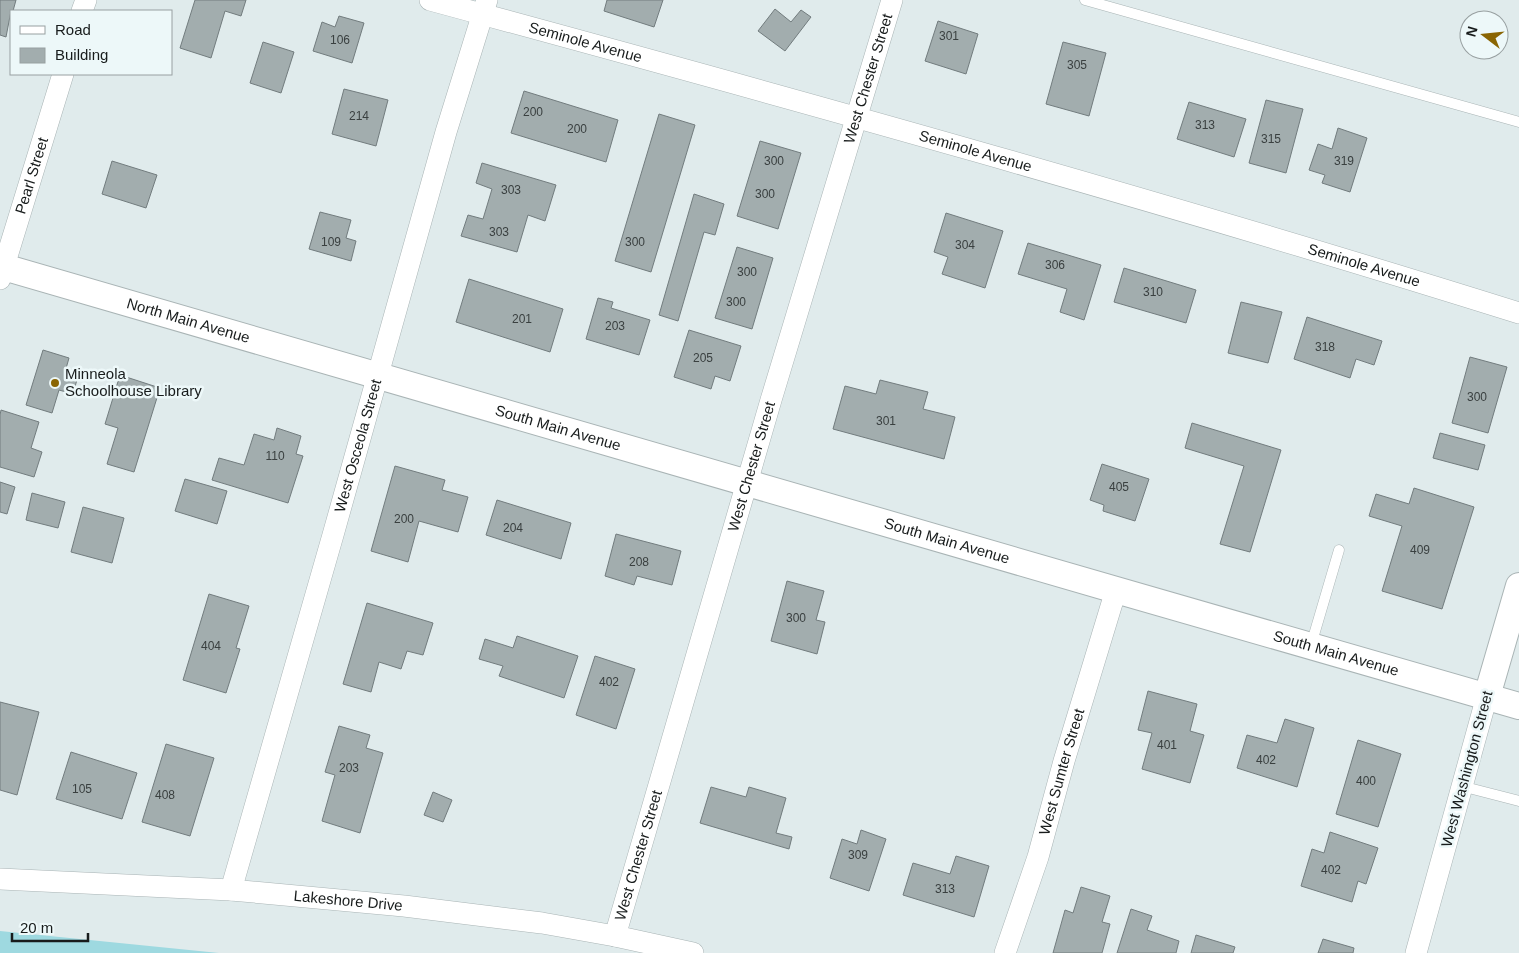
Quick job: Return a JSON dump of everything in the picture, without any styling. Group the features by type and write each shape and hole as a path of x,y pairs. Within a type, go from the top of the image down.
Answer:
{"street":[{"name":"Seminole Avenue","path":"430,0 484,7 1197,214 1519,313"},
{"name":"West Chester Street","path":"615,936 771,400 892,0"},
{"name":"West Osceola Street","path":"231,890 446,132 484,7"},
{"name":"Pearl Street","path":"1,271 63,75"},
{"name":"North Main Avenue","path":"1,271 377,376"},
{"name":"South Main Avenue","path":"377,376 1519,706"},
{"name":"West Washington Street","path":"1416,953 1461,786 1519,586"},
{"name":"West Sumter Street","path":"1005,953 1038,857 1064,761 1116,590"},
{"name":"Lakeshore Drive","path":"0,879 231,890 414,907 542,923 693,953"}],"lane":[{"path":"1085,0 1519,122"},
{"path":"1310,646 1339,550"},
{"path":"1461,786 1519,801"}],"water":[{"path":"0,931 219,953 0,953"}],"building":[{"path":"0,0 16,0 13,10 10,10 6,37 0,35"},
{"path":"195,0 246,0 241,16 225,11 211,58 180,48"},
{"path":"607,0 663,0 654,27 604,11"},
{"path":"775,9 791,22 801,10 811,17 785,51 758,31"},
{"path":"339,16 364,23 352,63 313,51 322,22 335,27"},
{"path":"938,21 978,34 966,74 925,61"},
{"path":"263,42 294,52 281,93 250,83"},
{"path":"1063,42 1106,53 1089,116 1046,104"},
{"path":"344,89 388,100 376,146 332,134"},
{"path":"524,91 618,120 606,162 511,133"},
{"path":"1266,100 1303,109 1286,173 1249,163"},
{"path":"1189,102 1246,119 1234,157 1177,139"},
{"path":"659,114 695,125 651,272 615,261"},
{"path":"1338,128 1367,138 1350,192 1322,183 1325,175 1309,170 1318,144 1332,149"},
{"path":"760,141 801,153 778,229 737,216"},
{"path":"112,161 157,175 146,208 102,194"},
{"path":"482,163 556,185 545,221 528,215 517,252 461,236 468,215 483,219 492,189 476,183"},
{"path":"694,194 724,204 715,235 704,232 678,321 659,315"},
{"path":"320,212 351,220 346,238 356,241 351,261 309,249"},
{"path":"946,213 1003,231 985,288 942,274 948,257 934,252"},
{"path":"1028,243 1101,265 1084,320 1060,312 1067,289 1018,274"},
{"path":"737,247 773,258 752,329 715,318"},
{"path":"1124,268 1196,290 1186,323 1114,302"},
{"path":"469,279 563,309 550,352 456,322"},
{"path":"598,298 613,302 611,308 650,320 639,355 586,339"},
{"path":"1241,302 1282,312 1268,363 1228,353"},
{"path":"1307,317 1382,341 1374,365 1356,359 1350,378 1294,359"},
{"path":"689,330 741,346 730,381 715,376 711,389 674,377"},
{"name":"Minneola Schoolhouse Library","path":"43,350 69,358 65,372 78,376 73,394 59,390 52,413 26,405"},
{"path":"1470,357 1507,367 1488,433 1452,423"},
{"path":"120,375 160,388 134,472 107,464 118,428 105,424"},
{"path":"880,380 928,392 923,409 955,417 944,459 833,429 845,386 876,394"},
{"path":"1,410 39,422 31,448 42,452 34,477 0,467"},
{"path":"1192,423 1281,450 1250,552 1220,544 1244,466 1185,448"},
{"path":"277,428 301,436 296,454 303,456 288,503 212,480 219,458 244,465 254,434 274,440"},
{"path":"1440,433 1485,445 1478,470 1433,458"},
{"path":"1102,464 1149,479 1135,521 1103,511 1104,505 1090,500"},
{"path":"395,466 445,480 442,490 468,497 458,532 419,521 408,562 371,551"},
{"path":"185,479 227,491 217,524 175,511"},
{"path":"0,482 15,487 7,514 0,512"},
{"path":"1414,488 1474,507 1442,609 1382,591 1402,526 1369,516 1376,494 1409,504"},
{"path":"32,493 65,502 58,528 26,520"},
{"path":"497,500 571,523 561,559 486,535"},
{"path":"83,507 124,518 112,563 71,552"},
{"path":"616,534 681,551 672,585 637,576 634,585 605,576"},
{"path":"787,581 824,591 816,620 825,622 817,654 771,641"},
{"path":"209,594 249,606 236,648 240,649 226,693 183,680"},
{"path":"367,603 433,623 423,655 407,651 401,669 379,662 371,692 343,684"},
{"path":"517,636 578,656 564,698 499,676 503,666 479,659 485,639 513,648"},
{"path":"595,656 635,669 616,729 576,715"},
{"path":"1148,691 1197,704 1190,731 1204,735 1190,783 1142,769 1152,733 1138,730"},
{"path":"0,702 39,712 17,795 0,790"},
{"path":"1285,719 1314,728 1297,787 1237,768 1247,735 1277,743"},
{"path":"339,726 370,735 366,748 383,753 360,833 322,821 335,775 325,772"},
{"path":"1358,740 1401,754 1378,827 1336,814"},
{"path":"166,744 214,758 190,836 142,822"},
{"path":"71,752 137,773 122,819 56,799"},
{"path":"711,787 746,797 749,787 786,798 776,833 792,837 789,849 700,823"},
{"path":"433,792 452,800 443,822 424,815"},
{"path":"861,830 886,839 869,891 830,878 842,839 857,844"},
{"path":"1330,832 1378,848 1366,884 1358,881 1352,902 1301,886 1312,849 1324,853"},
{"path":"956,856 989,866 974,917 903,895 913,863 950,874"},
{"path":"1081,887 1110,896 1102,922 1110,924 1102,953 1053,953 1065,910 1073,913"},
{"path":"1131,909 1152,916 1147,930 1179,941 1176,953 1117,953"},
{"path":"1196,935 1235,947 1233,953 1191,953"},
{"path":"1323,939 1354,948 1353,953 1318,953"}],"place":[{"name":"Minneola Schoolhouse Library","path":"55,383"}]}
